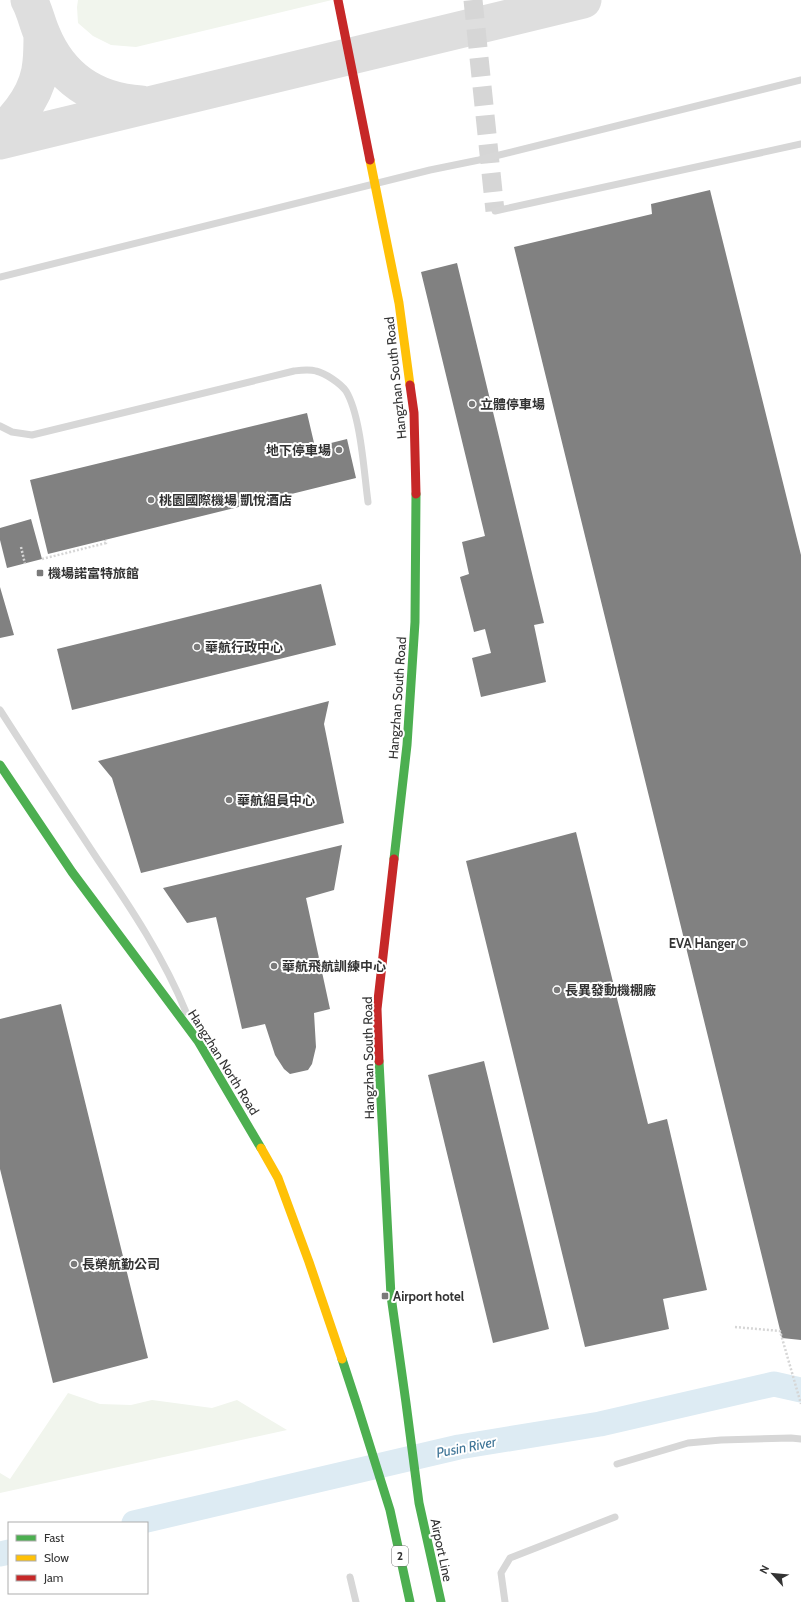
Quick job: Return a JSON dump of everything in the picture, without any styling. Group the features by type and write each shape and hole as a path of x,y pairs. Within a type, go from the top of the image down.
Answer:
{"main road":[{"name":"Hangzhan South Road","path":"338,0 399,303 414,413 416,507 415,622 407,745 377,1009 386,1217 391,1288 419,1503"},
{"name":"Hangzhan North Road","path":"0,765 72,872 198,1041 278,1178 309,1262 358,1408 390,1510 410,1602"},
{"name":"Airport Line","path":"419,1503 437,1587 442,1602"}],"lane":[{"path":"0,277 324,196 430,170 480,160 801,80"},
{"path":"495,211 801,144"},
{"path":"0,426 12,432 32,435 294,372 305,370 317,371 332,379 345,390 352,407 358,430 368,502"},
{"path":"0,710 137,917 177,988 198,1041"},
{"path":"616,1464 688,1443 721,1440 801,1439"},
{"path":"505,1602 502,1594 501,1573 510,1558 614,1518"},
{"path":"350,1577 356,1602"}],"path":[{"path":"42,559 106,542 105,540"},
{"path":"21,547 25,564"},
{"path":"735,1327 780,1331 801,1404"}],"shaded area":[{"path":"78,0 332,0 136,47 111,45 93,36 78,23"},
{"path":"68,1393 100,1404 131,1405 152,1400 212,1408 237,1400 287,1430 0,1493 0,1473 10,1479"}],"building":[{"name":"EVA Hanger","path":"710,190 801,555 801,1340 782,1338 514,247 652,214 651,204"},
{"name":"立體停車場","path":"457,263 544,623 534,625 546,682 481,697 472,658 491,653 485,629 474,632 460,577 469,574 462,542 485,536 421,272"},
{"name":"桃園國際機場 凱悅酒店","path":"307,413 315,447 347,439 356,478 48,554 30,480"},
{"path":"31,519 42,559 7,568 0,540 0,528"},
{"name":"華航行政中心","path":"321,584 336,645 72,710 57,649"},
{"path":"0,587 14,635 0,638"},
{"name":"華航組員中心","path":"329,701 324,724 344,823 141,873 112,778 98,761"},
{"name":"長異發動機棚廠","path":"576,832 648,1124 667,1119 707,1290 663,1299 669,1329 585,1347 466,861"},
{"name":"華航飛航訓練中心","path":"342,845 334,890 306,898 330,1009 314,1013 316,1047 312,1064 308,1070 290,1074 284,1069 275,1055 265,1024 242,1029 216,917 187,923 163,888"},
{"name":"長榮航勤公司","path":"61,1004 148,1358 53,1383 0,1169 0,1019"},
{"path":"484,1061 549,1329 493,1343 428,1075"}],"waterway":[{"name":"Pusin River","path":"138,1522 459,1447 600,1424 774,1384 801,1390"},
{"name":"Pusin River","path":"0,1554 8,1552"}],"taxiway":[{"path":"29,0 49,50 69,75 94,92 108,98 141,104"},
{"path":"0,141 583,0"},
{"path":"0,133 22,110 33,92 40,72 42,34"}],"tunnel":[{"path":"473,0 495,211"}],"traffic: fast":[{"path":"394,859 407,745 415,622 416,494"},
{"path":"0,765 72,872 198,1041 261,1148"},
{"path":"379,1061 391,1296 406,1403"},
{"path":"342,1359 358,1408"},
{"path":"406,1403 419,1503 441,1602"},
{"path":"358,1408 390,1510 410,1602"}],"traffic: slow":[{"path":"370,160 399,303 410,385"},
{"path":"261,1148 278,1178 309,1262 342,1359"}],"traffic: jam":[{"path":"338,0 370,160"},
{"path":"410,385 414,413 416,494"},
{"path":"379,1061 377,1009 394,859"}],"place":[{"name":"立體停車場","path":"472,404"},
{"name":"地下停車場","path":"339,450"},
{"name":"桃園國際機場 凱悅酒店","path":"151,500"},
{"name":"機場諾富特旅館","path":"40,573"},
{"name":"華航行政中心","path":"197,647"},
{"name":"華航組員中心","path":"229,800"},
{"name":"EVA Hanger","path":"743,943"},
{"name":"華航飛航訓練中心","path":"274,966"},
{"name":"長異發動機棚廠","path":"557,990"},
{"name":"長榮航勤公司","path":"74,1264"},
{"name":"Airport hotel","path":"385,1296"}]}
